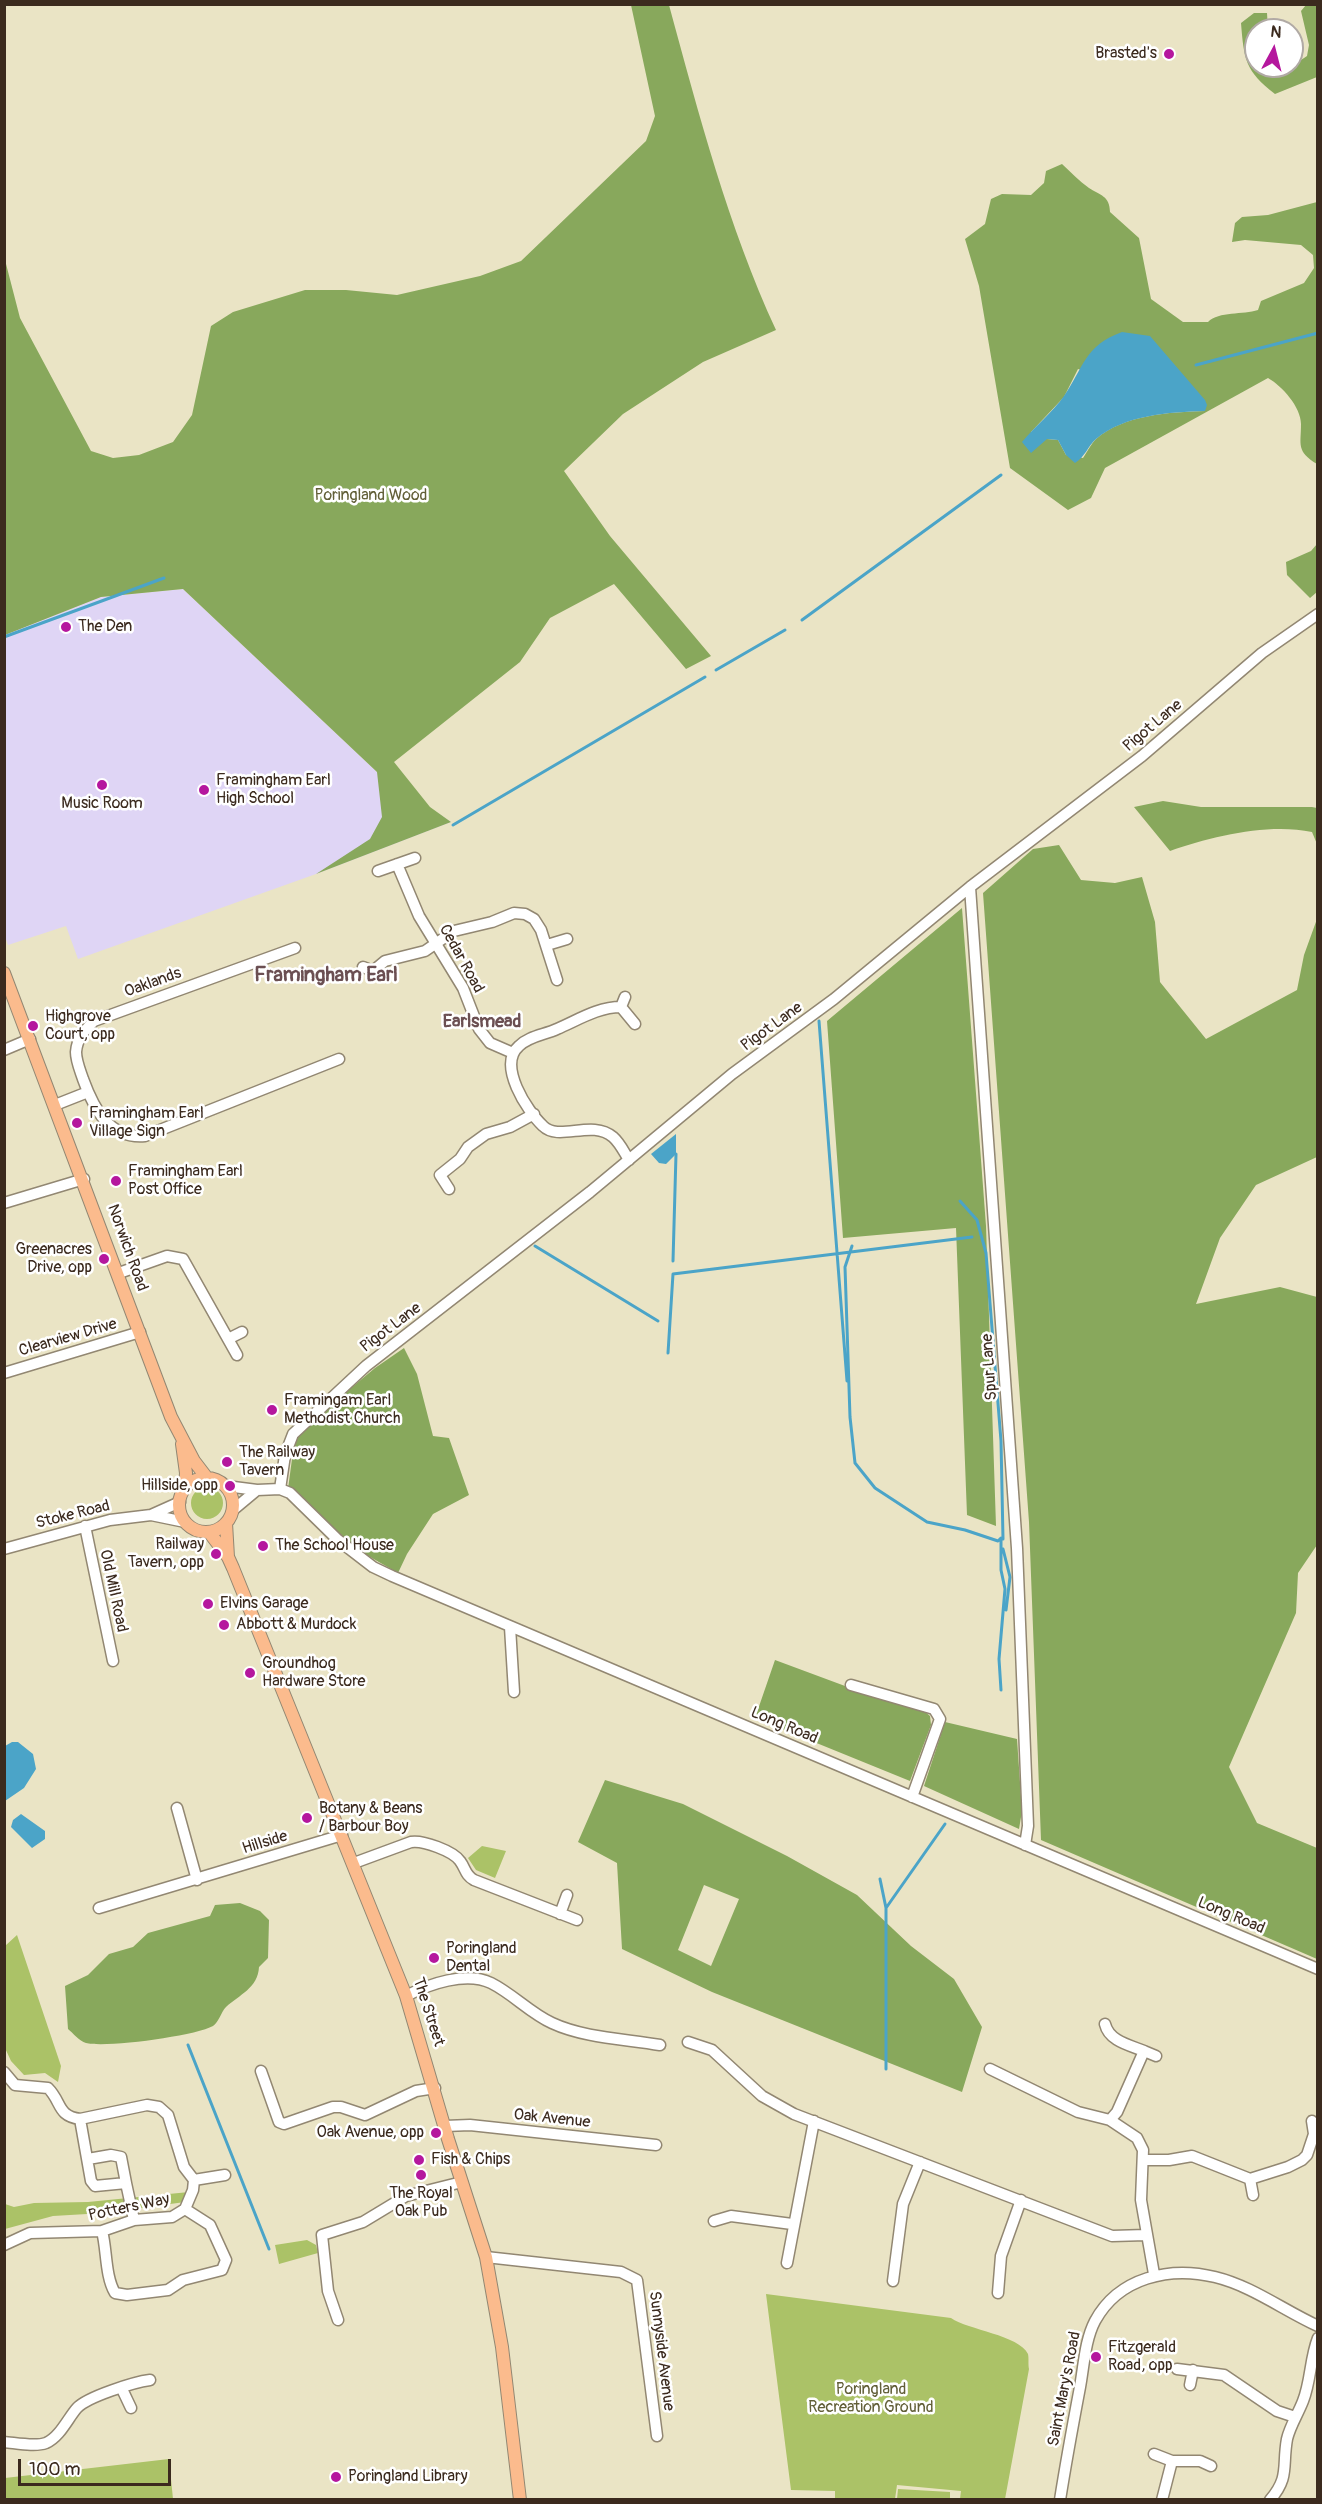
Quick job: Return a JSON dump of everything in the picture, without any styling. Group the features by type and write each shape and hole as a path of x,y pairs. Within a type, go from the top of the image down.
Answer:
{"main road":[{"name":"Norwich Road","path":"4,973 180,1434 207,1478"},
{"name":"Norwich Road","path":"180,1434 186,1473 185,1488"},
{"path":"207,1478 226,1486 231,1493 233,1510 226,1523 209,1532 197,1530 185,1522 180,1502 185,1488 193,1482 207,1478"},
{"name":"The Street","path":"226,1523 228,1557"},
{"name":"The Street","path":"209,1532 228,1557 406,1996 486,2257 501,2336 520,2499"}],"street":[{"name":"Pigot Lane","path":"280,1489 285,1455 293,1434 308,1417 366,1366 426,1322 629,1160 732,1074 886,958 970,887 1086,800 1262,653 1317,614"},
{"path":"378,871 415,858"},
{"name":"Cedar Road","path":"397,864 434,943 463,988 479,1029 490,1043 513,1053"},
{"name":"Spur Lane","path":"970,887 1017,1548 1028,1826 1024,1845"},
{"path":"371,972 385,961 425,951 454,931 492,922 514,913 525,914 534,919 547,945 557,980"},
{"path":"547,945 567,939"},
{"name":"Oaklands","path":"296,948 94,1021 78,1041 76,1053 88,1092 108,1125 132,1137 145,1136 339,1059"},
{"path":"629,1160 617,1142 603,1131 549,1131 516,1089 511,1075 513,1053 517,1047 535,1036 623,1002 635,1024"},
{"path":"4,1050 30,1039"},
{"path":"55,1105 88,1092"},
{"path":"449,1189 436,1171 460,1159 468,1147 486,1134 510,1127 534,1114"},
{"path":"4,1203 84,1179"},
{"path":"119,1273 167,1256 183,1259 237,1355"},
{"name":"Clearview Drive","path":"4,1373 140,1332"},
{"path":"228,1339 242,1332"},
{"path":"226,1486 257,1490 280,1489"},
{"name":"Long Road","path":"280,1489 299,1500 338,1540 373,1567 1317,1969"},
{"path":"233,1510 257,1490"},
{"name":"Stoke Road","path":"4,1549 84,1526 151,1515 180,1502"},
{"name":"Stoke Road","path":"151,1515 185,1522"},
{"name":"Old Mill Road","path":"84,1526 113,1661"},
{"path":"510,1627 514,1692"},
{"path":"851,1685 934,1709 940,1719 912,1797"},
{"path":"177,1808 197,1880"},
{"name":"Hillside","path":"99,1908 342,1835"},
{"path":"354,1863 411,1842 420,1842 455,1856 460,1860 468,1876 577,1920"},
{"path":"560,1914 567,1895"},
{"path":"406,1996 426,1986 444,1982 482,1980 561,2026 660,2045"},
{"path":"1105,2024 1107,2033 1114,2038 1156,2056"},
{"path":"688,2042 712,2050 773,2104 1112,2236 1146,2235"},
{"path":"1110,2120 1117,2112 1144,2051"},
{"path":"990,2069 1078,2112 1110,2120 1137,2138 1143,2150 1144,2160 1140,2187 1154,2274"},
{"path":"4,2072 15,2085 48,2088 57,2097 59,2108 69,2117 80,2119 147,2105 159,2107 168,2115 184,2167 194,2180 225,2175"},
{"path":"261,2072 279,2122 284,2124 333,2107 341,2107 365,2115 416,2091 435,2088"},
{"path":"80,2119 91,2181 95,2186 126,2182"},
{"path":"787,2263 792,2224 814,2121"},
{"path":"1144,2160 1169,2160 1192,2156 1250,2179 1288,2168 1302,2160 1307,2155 1314,2134 1312,2121"},
{"name":"Oak Avenue","path":"445,2126 470,2125 656,2145"},
{"path":"88,2159 111,2155 122,2157 134,2220"},
{"path":"893,2281 903,2204 920,2162"},
{"path":"1250,2179 1253,2195"},
{"name":"Potters Way","path":"4,2246 30,2233 102,2231 134,2220 172,2217 185,2209 193,2190 194,2180"},
{"path":"338,2320 328,2291 322,2235 363,2222 406,2196 462,2182"},
{"path":"998,2293 1001,2256 1021,2200"},
{"path":"102,2231 107,2250 111,2287 115,2293 128,2295 168,2290 183,2280 222,2270 226,2260 210,2225 185,2209"},
{"path":"714,2221 731,2216 792,2224"},
{"name":"Sunnyside Avenue","path":"486,2257 621,2272 637,2280 657,2436"},
{"name":"Saint Mary's Road","path":"1060,2499 1089,2336 1096,2319 1133,2283 1154,2274 1184,2273 1215,2277 1266,2298 1317,2326"},
{"path":"1270,2499 1281,2486 1286,2471 1287,2440 1303,2400 1311,2356 1317,2338"},
{"path":"1177,2369 1224,2375 1277,2411 1295,2417"},
{"path":"1190,2385 1192,2370"},
{"path":"4,2442 46,2443 57,2435 88,2398 122,2389 132,2382 150,2380"},
{"path":"122,2389 131,2408"},
{"path":"1154,2454 1172,2462 1200,2461 1210,2466"},
{"path":"1162,2499 1172,2462"}],"shaded area":[{"name":"Framingham Earl High School","path":"183,589 377,772 451,822 316,874 78,959 66,926 8,945 4,934 4,635 101,597"}],"green space":[{"name":"Poringland Wood","path":"631,5 669,5 703,129 729,210 743,251 776,330 703,362 623,414 564,471 610,536 711,656 686,669 614,584 550,618 520,662 394,762 430,807 451,822 316,874 370,839 382,817 377,772 183,589 101,597 5,635 5,260 20,318 91,451 113,458 139,455 173,442 192,415 211,326 233,312 305,290 346,290 397,295 480,276 521,261 646,141 655,116"},
{"path":"1306,5 1317,5 1317,77 1275,94 1257,78 1304,78 1304,58 1307,56 1309,45 1301,11"},
{"path":"1254,13 1267,13 1267,18 1248,18"},
{"path":"1244,21 1244,50 1243,46 1241,23"},
{"path":"1062,164 1085,185 1106,199 1110,212 1139,238 1151,299 1183,322 1208,322 1218,316 1258,310 1261,301 1304,283 1314,268 1313,255 1301,245 1245,240 1232,242 1235,223 1242,217 1268,215 1317,202 1317,464 1306,455 1301,447 1301,424 1298,411 1285,392 1268,378 1105,468 1091,498 1068,510 1010,468 979,286 965,239 985,224 991,199 1002,194 1031,195 1044,183 1046,171","holes":["1078,369 1205,411 1148,416 1120,425 1096,439 1083,458 1066,455 1058,440 1047,439 1031,432 1064,397"]},
{"path":"1317,544 1317,592 1310,598 1287,575 1286,562 1311,551"},
{"path":"1163,801 1201,807 1317,808 1317,844 1312,832 1278,829 1241,832 1204,840 1170,851 1134,807"},
{"path":"1059,845 1081,880 1115,883 1142,877 1155,922 1160,982 1206,1039 1297,990 1304,955 1317,919 1317,1157 1256,1185 1220,1238 1196,1304 1280,1287 1317,1297 1317,1545 1298,1573 1296,1613 1229,1767 1257,1823 1317,1848 1317,1959 1041,1840 1029,1522 983,893 1033,849"},
{"path":"962,908 986,1226 996,1526 967,1515 956,1228 843,1238 827,1021"},
{"path":"404,1348 417,1374 433,1436 449,1438 469,1495 433,1514 407,1554 398,1573 358,1550 288,1489 294,1444 302,1429 375,1368"},
{"path":"207,1487 218,1492 223,1503 218,1514 207,1519 196,1514 191,1503 196,1492"},
{"path":"775,1660 845,1686 924,1711 930,1716 931,1725 910,1781 755,1718"},
{"path":"945,1722 1017,1739 1022,1811 1019,1829 924,1786"},
{"path":"605,1780 683,1804 787,1856 857,1895 911,1946 954,1979 982,2027 962,2092 712,1992 622,1949 617,1863 578,1842","holes":["704,1885 739,1899 711,1966 678,1950"]},
{"path":"482,1846 506,1851 495,1878 476,1870 468,1858"},
{"path":"240,1903 260,1911 269,1920 268,1958 259,1967 252,1986 226,2007 213,2026 188,2034 112,2044 86,2043 68,2029 65,1986 88,1975 109,1954 133,1947 148,1933 210,1916 215,1905"},
{"path":"17,1935 61,2066 58,2082 45,2073 24,2075 11,2061 5,2048 5,1946"},
{"path":"189,2192 185,2202 104,2213 53,2216 5,2229 5,2204 14,2207 34,2203 88,2202"},
{"path":"307,2240 316,2245 318,2253 279,2264 275,2245"},
{"name":"Poringland Recreation Ground","path":"766,2294 951,2318 1004,2337 1023,2347 1028,2354 1029,2369 1005,2499 960,2499 961,2491 897,2485 895,2499 835,2499 835,2491 791,2490"},
{"path":"169,2459 173,2499 5,2499 5,2478"},
{"path":"898,2489 950,2492 950,2499 897,2499"}],"water":[{"path":"1122,332 1150,336 1205,400 1207,405 1205,411 1148,416 1120,425 1096,439 1075,463 1066,455 1058,440 1047,439 1031,453 1022,442 1059,402 1092,351 1109,338"},
{"path":"676,1134 676,1154 666,1164 659,1163 651,1154"},
{"path":"18,1742 33,1754 36,1769 24,1788 5,1801 5,1746"},
{"path":"21,1814 45,1831 45,1839 32,1848 11,1827 13,1820"}],"waterway":[{"path":"1196,365 1318,333"},
{"path":"802,620 1001,475"},
{"path":"4,637 164,578"},
{"path":"716,670 785,630"},
{"path":"453,825 705,677"},
{"path":"819,1021 847,1381"},
{"path":"673,1261 676,1154"},
{"path":"960,1201 977,1220 986,1253 1001,1441 1003,1539"},
{"path":"668,1353 673,1274 972,1237"},
{"path":"535,1246 658,1321"},
{"path":"852,1246 845,1267 850,1417 855,1463 875,1488 927,1522 965,1530 998,1541 1001,1538 1001,1570 1005,1589 999,1659 1001,1690"},
{"path":"1003,1549 1010,1577 1006,1610"},
{"path":"886,1908 945,1824"},
{"path":"880,1879 886,1908 886,2069"},
{"path":"188,2045 269,2249"}],"place":[{"name":"Brasted's","path":"1169,54"},
{"name":"The Den","path":"66,627"},
{"name":"Music Room","path":"102,785"},
{"name":"Framingham Earl High School","path":"204,790"},
{"name":"Highgrove Court, opp","path":"33,1026"},
{"name":"Framingham Earl Village Sign","path":"77,1123"},
{"name":"Framingham Earl Post Office","path":"116,1181"},
{"name":"Greenacres Drive, opp","path":"104,1259"},
{"name":"Framingam Earl Methodist Church","path":"272,1410"},
{"name":"The Railway Tavern","path":"227,1462"},
{"name":"Hillside, opp","path":"230,1486"},
{"name":"The School House","path":"263,1546"},
{"name":"Railway Tavern, opp","path":"216,1554"},
{"name":"Elvins Garage","path":"208,1604"},
{"name":"Abbott & Murdock","path":"224,1625"},
{"name":"Groundhog Hardware Store","path":"250,1673"},
{"name":"Botany & Beans / Barbour Boy","path":"307,1818"},
{"name":"Poringland Dental","path":"434,1958"},
{"name":"Oak Avenue, opp","path":"436,2133"},
{"name":"Fish & Chips","path":"419,2160"},
{"name":"The Royal Oak Pub","path":"421,2175"},
{"name":"Fitzgerald Road, opp","path":"1096,2357"},
{"name":"Poringland Library","path":"336,2477"}],"district":[{"name":"Framingham Earl","path":"326,976"},
{"name":"Earlsmead","path":"482,1022"}]}
